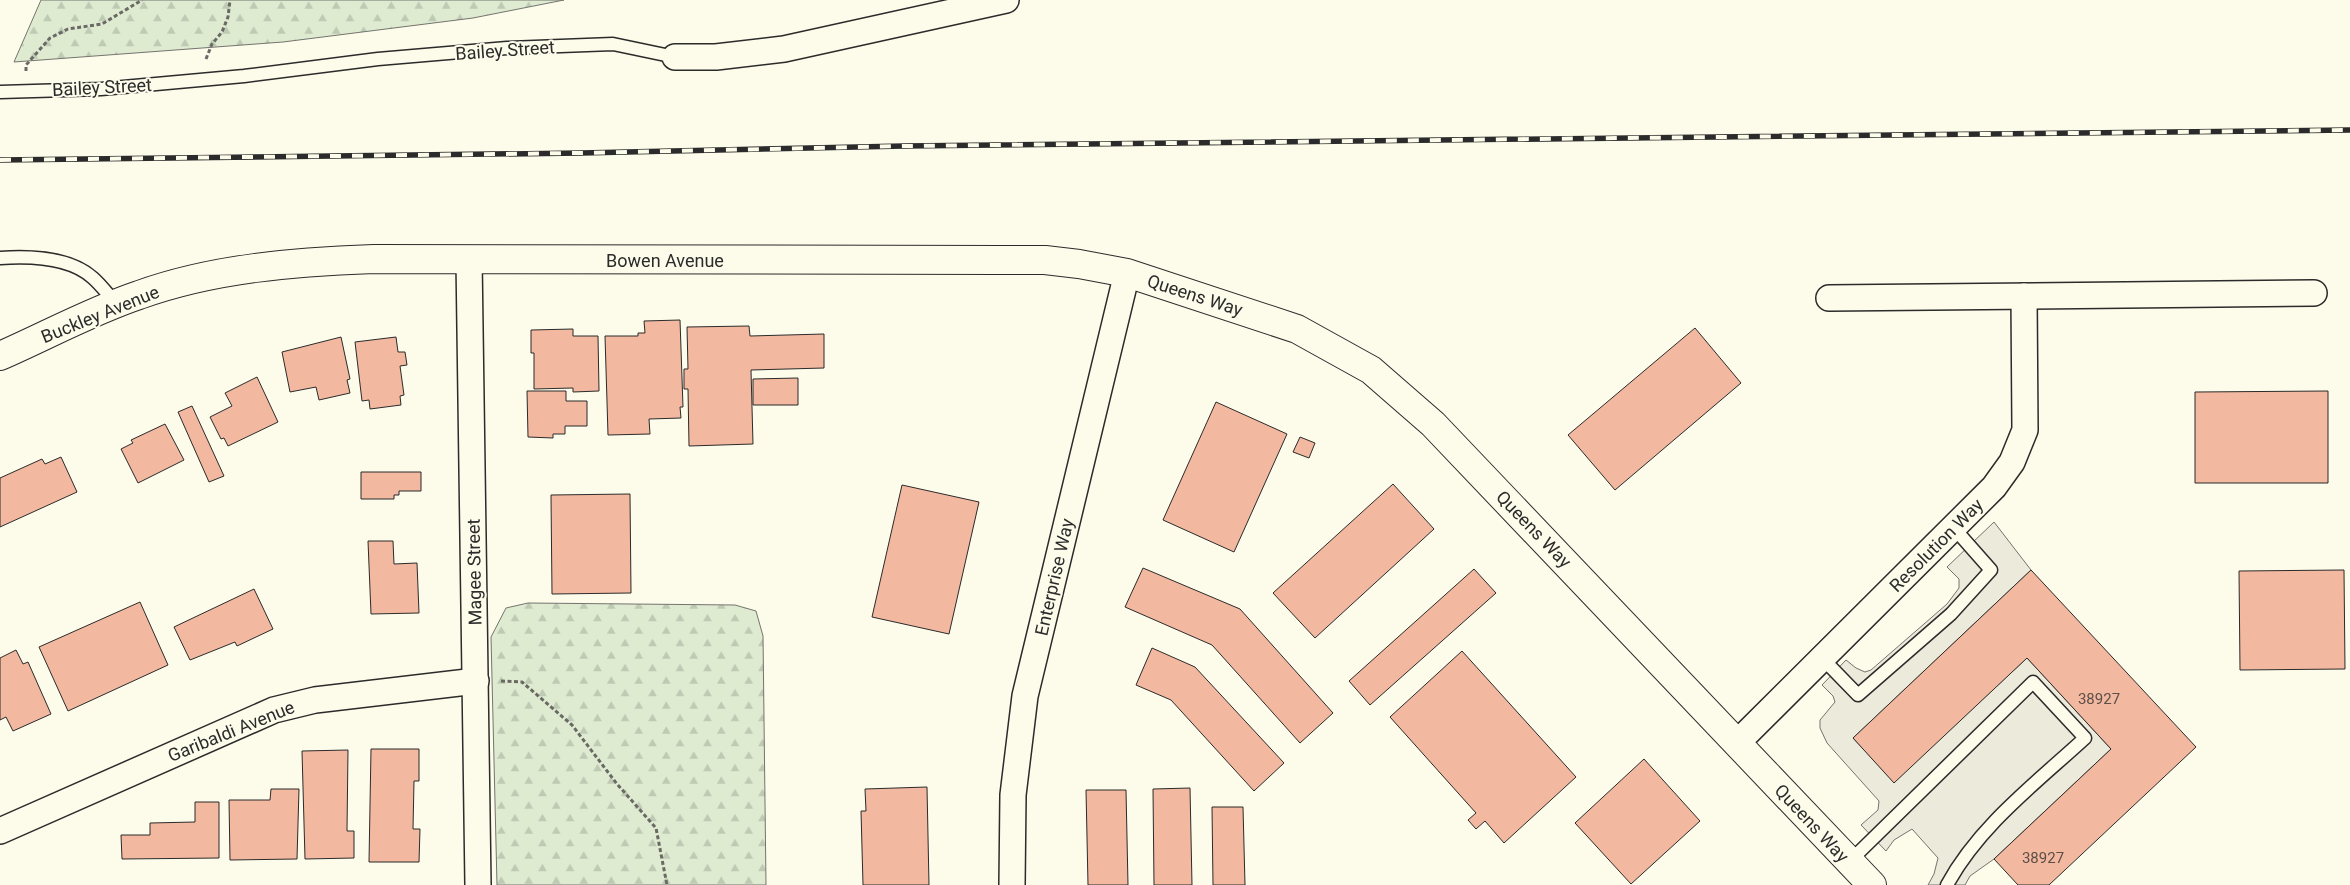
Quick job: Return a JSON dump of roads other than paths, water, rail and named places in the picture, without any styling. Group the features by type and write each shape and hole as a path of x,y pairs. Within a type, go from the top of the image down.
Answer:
{"street":[{"name":"Bailey Street","path":"675,56 716,57 784,49 1006,0"},
{"name":"Bowen Avenue","path":"203,277 286,264 330,261 470,259 1045,260 1127,273"},
{"name":"Magee Street","path":"470,259 478,885"},
{"name":"Queens Way","path":"1127,273 1297,329 1371,370 1433,424 1872,885"},
{"name":"Enterprise Way","path":"1012,885 1013,795 1025,696 1127,273"},
{"name":"Buckley Avenue","path":"0,356 139,294 203,277"},
{"path":"1829,298 2314,293"},
{"name":"Resolution Way","path":"1737,743 1994,487 2012,462 2025,430 2024,296"},
{"name":"Garibaldi Avenue","path":"0,831 274,710 315,700 476,681"}],"lane":[{"name":"Bailey Street","path":"0,92 101,89 204,80 378,59 507,48 613,44 675,56"},
{"path":"0,258 40,259 70,264 92,277 117,304"},
{"path":"1822,658 1858,695 1951,614 1991,570 1954,527"},
{"path":"1849,862 2033,682 2085,738 1976,839 1957,866 1947,885"}],"railway":[{"path":"0,160 581,153 904,146 2350,130"}]}
